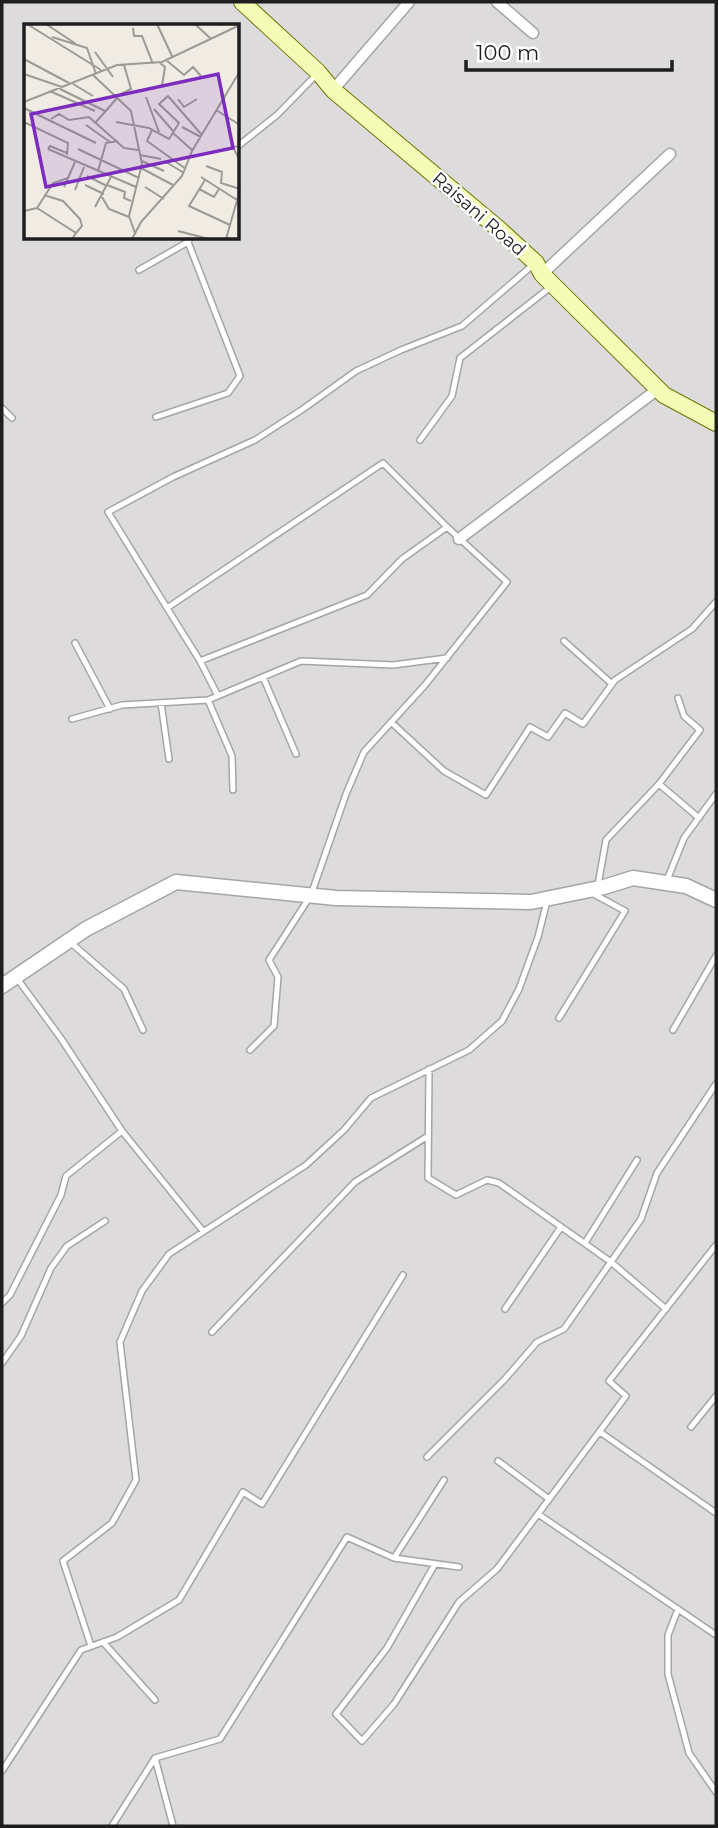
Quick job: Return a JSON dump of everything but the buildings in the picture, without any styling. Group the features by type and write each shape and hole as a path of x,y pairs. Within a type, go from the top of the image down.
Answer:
{"main road":[{"name":"Raisani Road","path":"242,2 334,90 500,230 664,395 716,423"}],"street":[{"path":"334,90 409,2"},
{"path":"497,2 533,33"},
{"path":"544,274 670,154"},
{"path":"459,539 658,389"},
{"path":"2,986 86,929 176,882 336,898 531,902 633,878 686,886 716,900"}],"lane":[{"path":"240,144 277,115 318,72"},
{"path":"139,270 189,240 240,376 228,393 156,417"},
{"path":"420,440 452,396 460,358 544,274"},
{"path":"218,696 200,661 108,512 173,477 255,440 356,371 462,326 544,274"},
{"path":"2,408 12,418"},
{"path":"167,608 383,463 459,539 507,582 425,685 364,752 346,794 311,895 269,960 278,977 274,1026 250,1050"},
{"path":"200,661 367,595 402,559 447,527"},
{"path":"391,722 444,771 486,795 530,727 548,737 565,713 583,724 615,680 692,629 716,602"},
{"path":"565,641 612,684"},
{"path":"75,643 110,709"},
{"path":"72,719 122,705 208,700 301,660 393,665 447,658"},
{"path":"263,677 296,754"},
{"path":"559,1017 625,911 592,889 606,840 659,784 700,730 684,716 678,698"},
{"path":"208,700 232,756 233,790"},
{"path":"161,703 169,759"},
{"path":"659,784 699,818"},
{"path":"666,883 684,838 716,794"},
{"path":"91,1646 62,1561 112,1523 136,1480 120,1342 142,1291 169,1254 306,1165 344,1130 371,1098 469,1050 502,1021 519,989 547,898"},
{"path":"69,941 124,989 143,1030"},
{"path":"673,1030 716,956"},
{"path":"16,977 122,1130 203,1231"},
{"path":"429,1069 428,1178 456,1195 487,1180 499,1183 611,1262 666,1308"},
{"path":"427,1457 537,1342 564,1329 641,1219 657,1173 716,1084"},
{"path":"2,1303 10,1294 61,1195 66,1177 122,1130"},
{"path":"212,1332 355,1182 428,1136"},
{"path":"584,1243 637,1160"},
{"path":"2,1363 21,1336 51,1268 66,1246 105,1222"},
{"path":"505,1309 561,1227"},
{"path":"435,1564 387,1648 337,1714 362,1741 394,1703 459,1602 496,1569 626,1396 608,1381 716,1245"},
{"path":"2,1771 81,1650 117,1637 179,1600 243,1492 262,1504 403,1275"},
{"path":"691,1427 716,1396"},
{"path":"600,1432 716,1513"},
{"path":"498,1461 549,1499"},
{"path":"394,1558 444,1480"},
{"path":"538,1514 716,1635"},
{"path":"112,1826 155,1758 220,1739 347,1537 394,1558 459,1567"},
{"path":"678,1609 668,1635 668,1674 689,1752 716,1792"},
{"path":"103,1642 155,1700"},
{"path":"155,1758 173,1826"}],"shaded area":[{"path":"2,2 716,2 716,1826 2,1826"}]}
